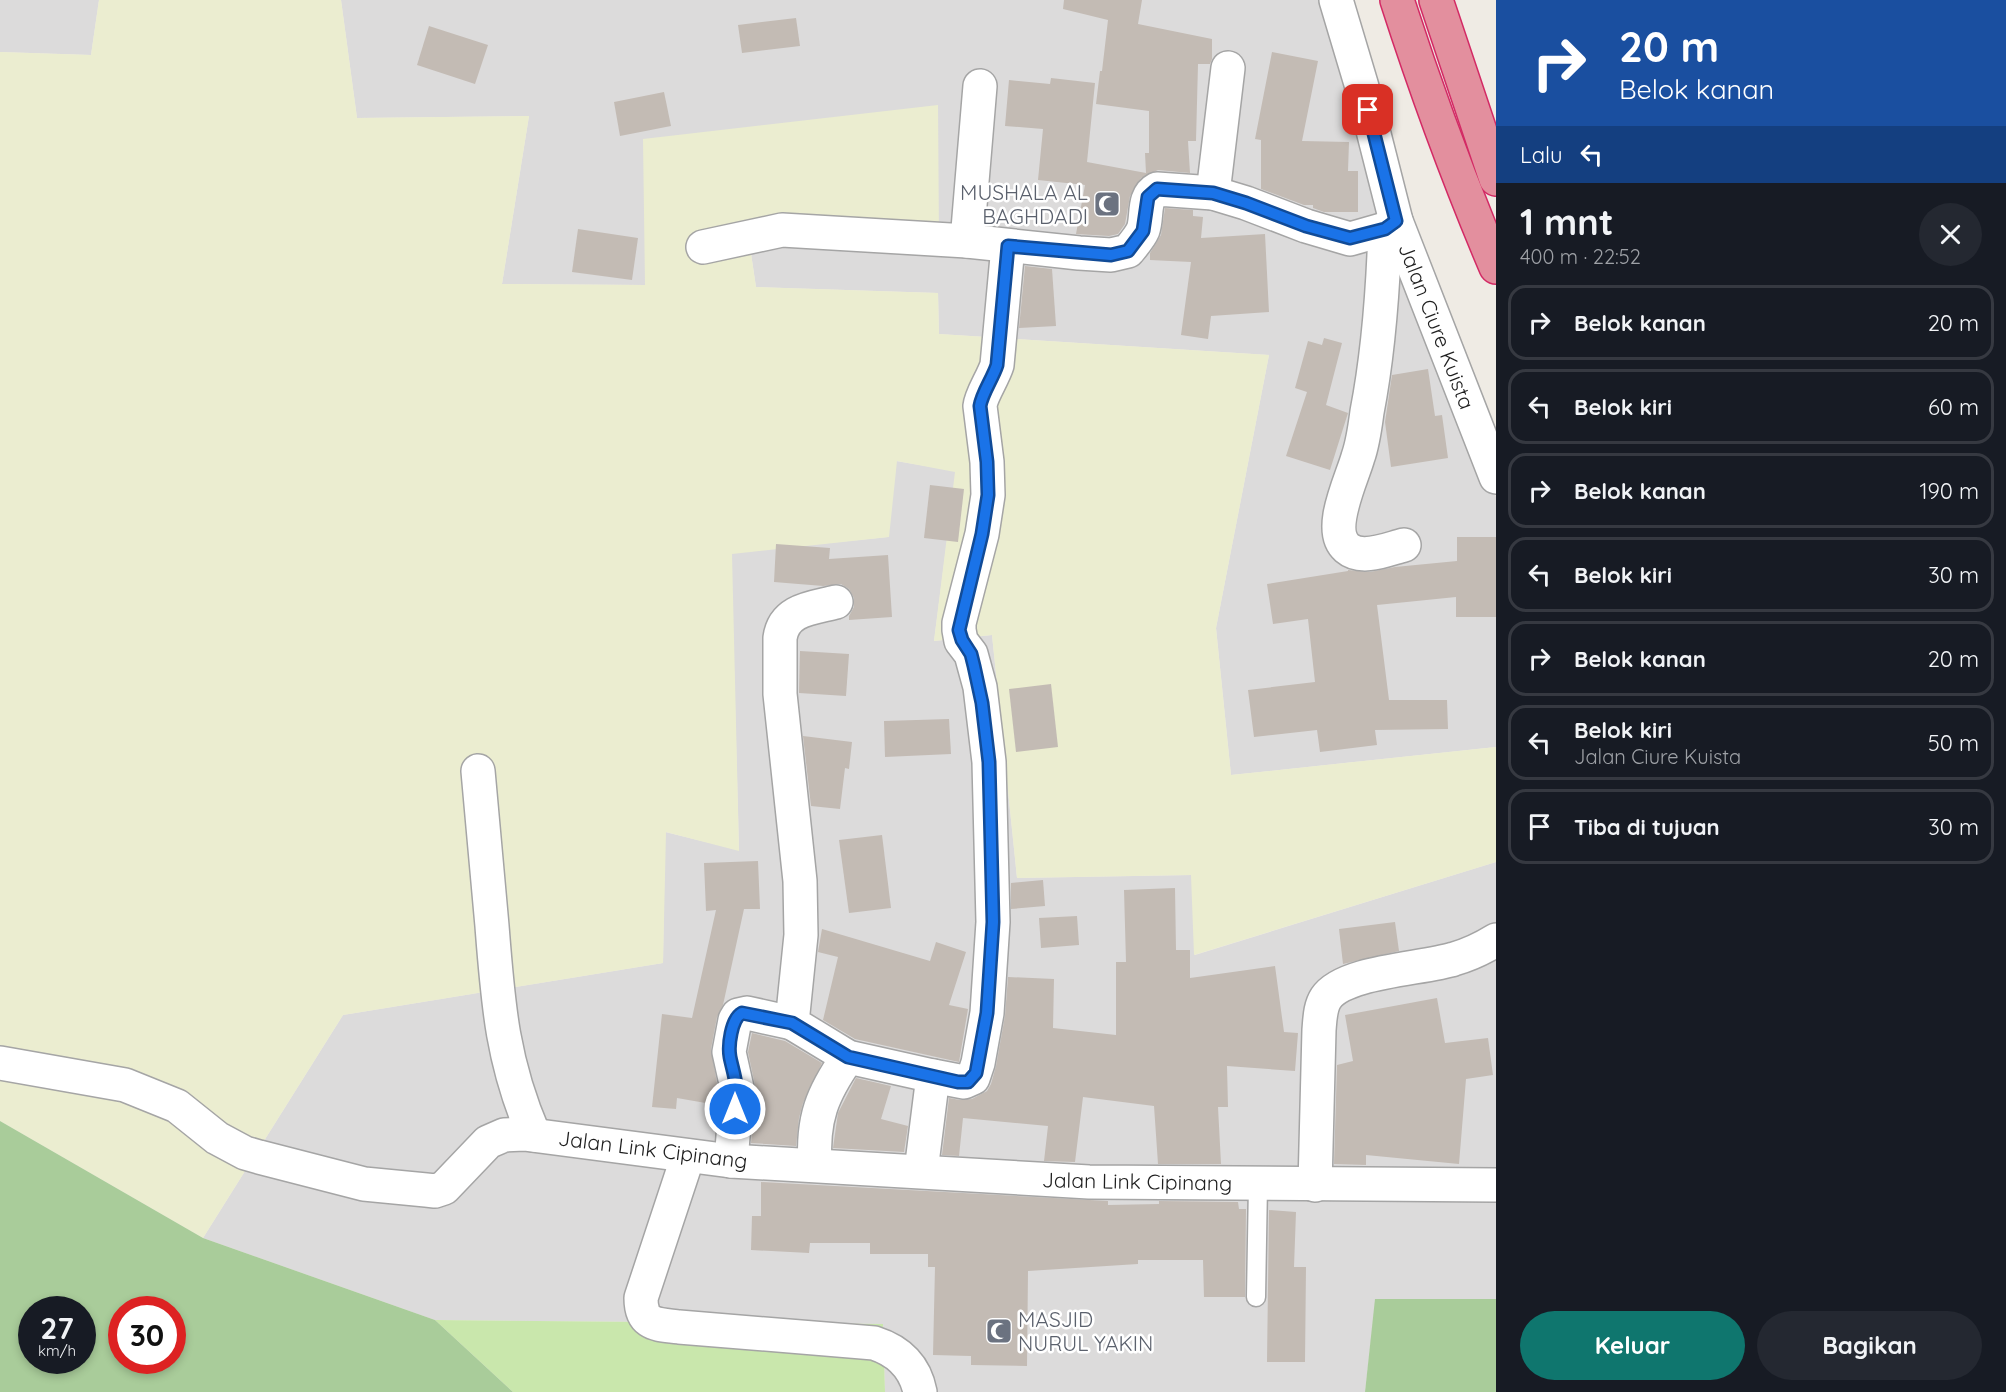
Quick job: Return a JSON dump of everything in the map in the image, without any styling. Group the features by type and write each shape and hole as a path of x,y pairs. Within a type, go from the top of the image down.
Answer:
{"highway":[{"path":"1397,0 1465,192 1496,267"},
{"path":"1436,0 1496,178"}],"street":[{"name":"Jalan Ciure Kuista","path":"1336,0 1362,87 1390,225 1496,477"},
{"path":"1213,193 1228,68"},
{"path":"967,241 980,86"},
{"path":"703,247 782,230 967,241 1111,255 1128,251 1143,231 1148,197 1157,189 1213,193 1306,226 1350,238 1390,225 1383,309 1371,391 1359,455 1340,514 1339,534 1346,548 1358,554 1370,554 1404,545"},
{"path":"731,1161 737,1088 729,1052 738,1015 747,1013 792,1023 848,1057 933,1076 964,1082 973,1078 978,1062 988,1002 993,922 989,762 980,687 971,654 959,630 986,515 988,483 980,401 997,365 1008,246"},
{"path":"792,1023 801,935 800,881 780,694 780,638 781,629 792,615 836,602"},
{"path":"478,771 499,1015 519,1101 534,1135"},
{"path":"1315,1185 1319,1030 1327,996 1356,979 1452,960 1496,940"},
{"path":"815,1165 814,1128 819,1109 830,1085 848,1057"},
{"name":"Jalan Link Cipinang","path":"0,1064 125,1085 177,1106 217,1138 245,1153 364,1184 435,1191 444,1188 452,1181 488,1142 504,1135 534,1135 731,1161 1089,1182 1496,1185"},
{"path":"921,1171 933,1076"},
{"path":"688,1156 641,1298 641,1307 647,1320 651,1323 679,1327 874,1343 888,1347 903,1359 916,1376 920,1392"}],"lane":[{"path":"1256,1297 1258,1184"}],"shaded area":[{"path":"0,0 99,0 91,55 0,52"},
{"path":"341,0 1333,0 1496,497 1496,747 1231,775 1216,628 1269,355 939,334 938,293 756,287 748,233 938,105 645,285 502,284 529,116 357,118"},
{"path":"896,461 956,471 934,641 992,635 1017,878 1192,875 1195,955 1496,862 1496,1299 1376,1299 1365,1392 885,1392 883,1324 435,1320 203,1238 343,1015 663,963 665,832 739,850 731,553 888,537"}],"green space":[{"path":"99,0 341,0 357,118 529,116 502,284 645,285 643,139 938,105 939,240 748,234 756,287 938,293 939,334 1269,355 1216,628 1231,775 1496,747 1496,862 1194,955 1191,875 1017,878 992,635 934,641 955,472 897,461 889,537 732,554 739,851 666,832 663,963 343,1015 203,1238 0,1121 0,52 91,55"},
{"path":"0,1121 203,1238 435,1320 513,1392 0,1392"},
{"path":"1375,1299 1496,1299 1496,1392 1365,1392"},
{"path":"435,1320 883,1324 885,1392 513,1392"}],"building":[{"path":"1064,0 1142,0 1138,24 1212,39 1210,64 1198,64 1196,141 1188,141 1190,173 1158,170 1141,178 1130,196 1125,224 1118,234 1109,236 1076,234 1085,185 1038,180 1043,129 1005,126 1009,80 1050,84 1051,78 1095,83 1087,162 1146,173 1145,153 1149,153 1149,111 1096,104 1108,20 1063,9"},
{"path":"796,18 800,46 742,53 738,25"},
{"path":"429,26 488,45 475,84 417,65"},
{"path":"1272,52 1318,61 1302,141 1349,142 1348,171 1358,171 1358,212 1324,212 1313,208 1313,205 1304,205 1261,189 1261,140 1255,139"},
{"path":"664,92 671,126 620,136 614,102"},
{"path":"1165,208 1193,210 1193,216 1203,217 1201,238 1265,234 1269,312 1211,316 1208,339 1181,335 1191,262 1150,260 1150,253 1161,235"},
{"path":"578,229 638,238 632,280 572,272"},
{"path":"1025,266 1052,269 1056,326 1019,328"},
{"path":"1324,338 1342,343 1326,405 1348,413 1330,470 1286,456 1307,392 1295,388 1308,341 1322,345"},
{"path":"1428,369 1435,416 1442,415 1448,458 1391,467 1385,422 1392,375"},
{"path":"930,485 964,489 958,542 924,538"},
{"path":"1457,537 1496,537 1496,617 1456,617 1456,597 1377,605 1389,700 1447,700 1448,729 1375,730 1377,745 1320,752 1317,730 1254,737 1248,690 1315,682 1308,619 1273,624 1267,584 1348,570 1370,572 1395,567 1457,561"},
{"path":"776,544 830,548 829,559 888,555 892,617 849,620 854,607 854,598 849,589 841,584 823,586 774,582"},
{"path":"800,651 849,654 846,696 799,693"},
{"path":"1051,684 1058,747 1016,752 1009,689"},
{"path":"949,719 951,754 885,757 884,721"},
{"path":"803,736 852,742 849,769 845,768 840,809 811,806"},
{"path":"882,835 891,908 849,913 839,840"},
{"path":"758,861 760,909 744,909 711,1049 718,1089 717,1105 677,1098 676,1109 652,1107 662,1014 692,1018 716,910 706,911 704,863"},
{"path":"1043,880 1045,906 1011,909 1011,883"},
{"path":"1175,888 1176,950 1190,950 1190,978 1275,966 1284,1032 1298,1033 1295,1071 1227,1066 1228,1107 1218,1107 1221,1164 1158,1164 1154,1106 1083,1097 1075,1162 1044,1161 1048,1126 963,1118 959,1156 942,1155 949,1098 972,1099 987,1091 991,1084 1005,1016 1008,977 1054,979 1053,1028 1116,1035 1116,962 1126,962 1124,890"},
{"path":"1077,916 1079,945 1041,948 1039,918"},
{"path":"1395,922 1399,951 1343,964 1339,929"},
{"path":"822,929 930,961 936,942 966,952 949,1005 968,1009 959,1062 855,1039 823,1020 838,957 818,952"},
{"path":"1437,998 1445,1043 1488,1038 1493,1075 1466,1079 1459,1164 1366,1155 1366,1165 1334,1164 1337,1065 1353,1061 1345,1015"},
{"path":"752,1033 785,1041 822,1063 803,1103 796,1146 751,1143 756,1090 748,1052"},
{"path":"856,1078 891,1086 881,1119 908,1126 904,1152 833,1148 838,1113"},
{"path":"761,1182 1108,1201 1108,1205 1159,1204 1159,1201 1238,1202 1239,1209 1246,1209 1245,1297 1204,1297 1203,1260 1138,1260 1138,1264 1028,1271 1027,1366 971,1365 971,1356 933,1355 935,1267 928,1267 928,1254 870,1254 870,1243 810,1243 809,1253 751,1250 752,1216 761,1216"},
{"path":"1269,1210 1296,1212 1294,1267 1306,1267 1305,1362 1267,1362"}],"place":[{"name":"MUSHALA AL BAGHDADI","path":"1107,204"},
{"name":"MASJID NURUL YAKIN","path":"999,1331"}],"route":[{"path":"735,1109 737,1088 730,1057 730,1046 735,1020 742,1013 792,1023 848,1057 958,1082 968,1082 976,1073 987,1013 993,922 989,762 980,687 971,654 959,635 959,623 986,515 987,454 980,401 997,365 1008,246 1111,255 1128,251 1143,231 1148,197 1157,189 1213,193 1306,226 1350,238 1385,229 1396,221 1368,110"}]}
